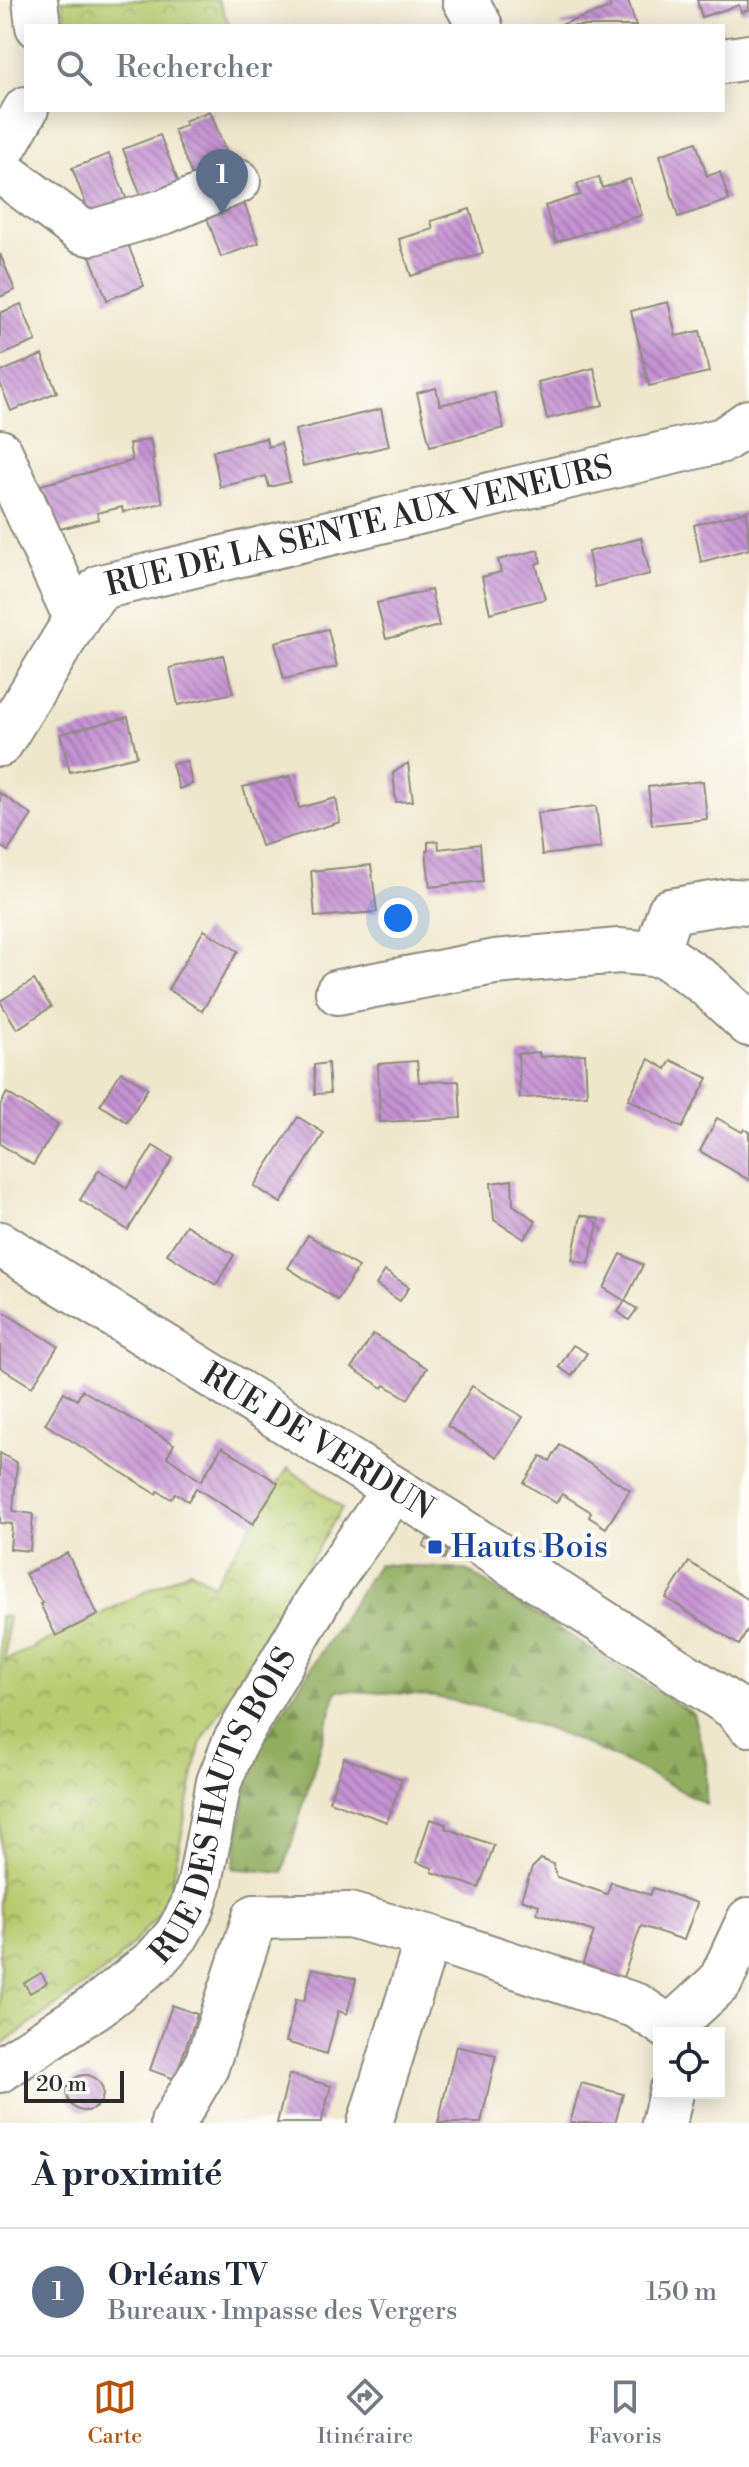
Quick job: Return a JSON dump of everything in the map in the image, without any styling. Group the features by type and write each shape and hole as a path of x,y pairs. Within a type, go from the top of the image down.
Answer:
{"street":[{"path":"35,0 38,24"},
{"path":"465,0 479,24"},
{"path":"725,61 749,57"},
{"path":"0,154 24,112"},
{"path":"0,170 81,231 90,233 166,211 238,181"},
{"name":"RUE DE LA SENTE AUX VENEURS","path":"0,744 80,613 101,587 174,567 723,440 749,422"},
{"path":"0,452 70,605 80,613"},
{"path":"656,953 670,911 731,901 749,902"},
{"path":"338,992 495,962 619,951 664,955 744,1008"},
{"name":"RUE DE VERDUN","path":"0,1244 449,1523 734,1707 749,1724"},
{"name":"RUE DES HAUTS BOIS","path":"0,2070 97,2006 155,1960 177,1935 192,1908 200,1883 219,1782 235,1742 324,1590 394,1490"},
{"path":"173,2123 206,2067 255,1917 349,1915 428,1937 637,2006 667,2027"},
{"path":"370,2123 428,1937"},
{"path":"674,2027 720,1982 744,1946"},
{"path":"664,2123 670,2099"}],"green space":[{"path":"62,0 218,0 229,23 227,24 66,24"},
{"path":"288,1468 342,1508 200,1744 167,1906 113,1965 0,2046 0,1616 8,1617 5,1661 190,1570 213,1585"},
{"path":"378,1564 466,1570 693,1714 706,1763 706,1804 577,1741 509,1716 427,1696 337,1690 283,1873 233,1868 251,1760"}],"building":[{"path":"608,0 628,0 635,24 563,24 611,8"},
{"path":"697,0 749,0 749,10 741,12 739,5 702,17"},
{"path":"210,112 230,162 194,181 174,130 186,125 184,121"},
{"path":"160,135 180,186 159,194 157,190 141,196 123,149"},
{"path":"696,142 707,176 720,172 729,200 678,217 660,155"},
{"path":"109,154 129,206 90,215 72,168"},
{"path":"599,177 602,188 630,179 642,215 556,242 545,206 580,195 577,184"},
{"path":"241,195 259,243 221,257 204,209"},
{"path":"470,209 483,253 411,276 399,239 433,229 431,221"},
{"path":"126,239 144,286 107,300 89,253"},
{"path":"0,254 15,290 0,297"},
{"path":"668,302 676,336 700,331 709,372 649,386 631,311"},
{"path":"21,304 36,341 0,356 0,313"},
{"path":"42,355 57,392 11,411 0,383 0,372"},
{"path":"594,368 603,405 547,419 538,382"},
{"path":"436,388 440,405 494,392 504,428 430,446 417,393"},
{"path":"381,409 389,446 303,466 295,430"},
{"path":"266,438 268,447 281,443 290,482 269,487 266,476 220,487 213,451"},
{"path":"150,439 163,503 123,512 122,507 97,513 99,519 60,529 41,485 132,461 129,444"},
{"path":"747,511 749,549 701,562 694,525"},
{"path":"641,538 650,574 595,587 588,552"},
{"path":"538,550 541,562 536,564 545,599 490,613 482,577 501,572 498,560"},
{"path":"431,590 439,626 386,639 377,603"},
{"path":"328,629 337,667 284,679 275,642"},
{"path":"223,655 233,693 178,705 170,668"},
{"path":"128,717 137,756 70,772 60,734"},
{"path":"187,761 192,784 179,789 172,764"},
{"path":"408,763 413,801 396,802 393,773"},
{"path":"290,776 299,808 336,798 340,822 261,846 243,787"},
{"path":"703,781 707,819 652,825 648,787"},
{"path":"0,793 32,815 8,851 0,846"},
{"path":"596,806 601,848 542,855 537,813"},
{"path":"438,841 439,849 480,844 483,881 430,887 426,851 428,842"},
{"path":"371,865 377,912 315,917 311,871"},
{"path":"204,930 238,951 202,1011 168,989"},
{"path":"34,980 51,1007 17,1029 0,1001"},
{"path":"539,1052 540,1057 585,1054 587,1095 520,1098 518,1054"},
{"path":"649,1059 666,1069 671,1060 708,1078 682,1128 628,1099"},
{"path":"417,1061 419,1082 459,1081 461,1118 380,1122 378,1064"},
{"path":"328,1063 330,1093 315,1094 314,1065"},
{"path":"121,1072 148,1088 127,1122 100,1105"},
{"path":"7,1093 58,1125 33,1165 0,1144 0,1105"},
{"path":"298,1117 324,1133 281,1203 254,1186"},
{"path":"717,1118 742,1132 744,1129 749,1132 749,1180 700,1151"},
{"path":"153,1146 173,1158 128,1230 80,1200 99,1170 127,1188"},
{"path":"512,1180 513,1205 536,1221 524,1239 494,1220 491,1183"},
{"path":"581,1215 599,1219 589,1264 572,1260"},
{"path":"186,1225 234,1255 216,1285 167,1254"},
{"path":"308,1235 358,1267 338,1300 288,1268"},
{"path":"621,1254 643,1265 625,1301 604,1288"},
{"path":"385,1271 409,1287 400,1301 376,1285"},
{"path":"625,1301 637,1309 629,1320 618,1312"},
{"path":"0,1310 58,1346 32,1387 0,1367"},
{"path":"373,1334 427,1368 408,1399 385,1385 383,1388 352,1368"},
{"path":"573,1345 587,1353 572,1376 559,1367"},
{"path":"472,1386 523,1417 497,1457 447,1426"},
{"path":"82,1390 174,1444 167,1457 201,1481 222,1447 278,1483 253,1524 196,1488 188,1501 175,1493 171,1499 158,1491 156,1494 45,1424 64,1392 77,1400"},
{"path":"560,1445 630,1490 606,1528 589,1517 591,1512 562,1494 556,1503 524,1483 541,1456 550,1461"},
{"path":"0,1453 17,1463 13,1511 33,1514 30,1551 10,1549 12,1524 0,1523"},
{"path":"427,1539 448,1551 444,1559 423,1546"},
{"path":"67,1553 98,1615 56,1636 25,1574"},
{"path":"689,1562 749,1600 749,1628 739,1645 666,1598"},
{"path":"344,1758 402,1779 387,1822 329,1801"},
{"path":"430,1819 446,1824 445,1828 494,1845 479,1888 432,1872 433,1868 416,1862"},
{"path":"541,1859 553,1864 557,1877 607,1894 611,1882 650,1895 653,1888 697,1903 684,1940 641,1926 622,1980 582,1966 594,1932 537,1913 539,1905 521,1899 532,1868"},
{"path":"313,1968 356,1979 347,2014 338,2011 327,2054 286,2042 296,1999 304,2001"},
{"path":"41,1973 47,1983 30,1993 24,1983"},
{"path":"172,2005 197,2014 175,2079 150,2070"},
{"path":"456,2046 496,2055 481,2123 438,2123"},
{"path":"289,2074 331,2086 321,2123 277,2123"},
{"path":"85,2075 97,2081 103,2093 97,2105 85,2111 73,2105 67,2093 73,2081"},
{"path":"581,2083 623,2094 615,2123 570,2123"}],"place":[{"name":"Orléans TV","path":"222,215"},
{"name":"Hauts Bois","path":"435,1547"}]}
